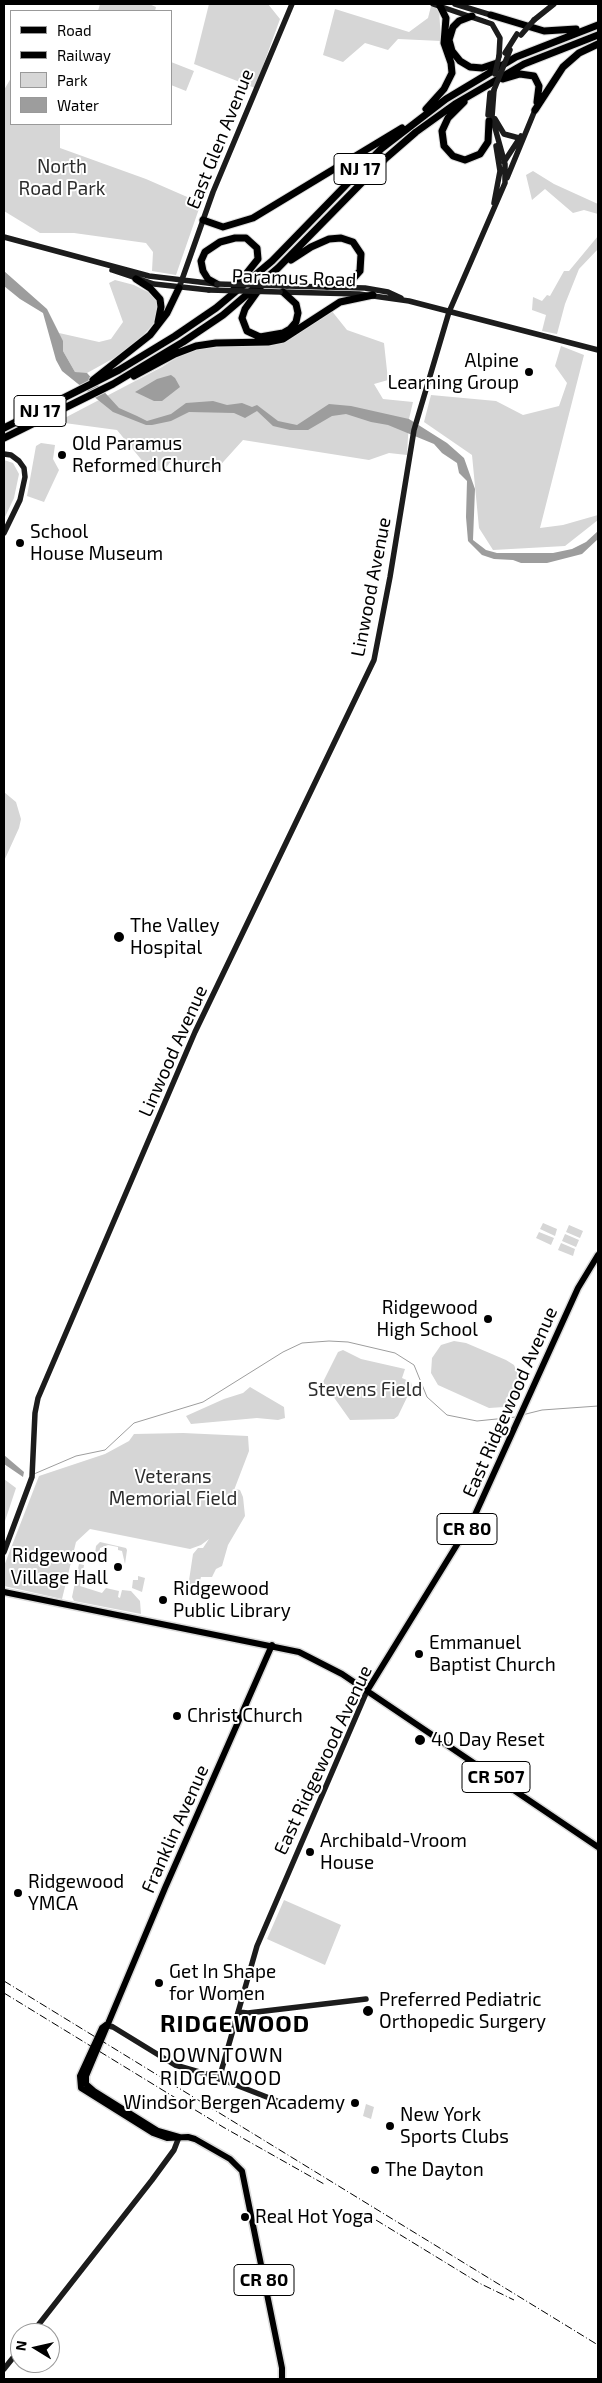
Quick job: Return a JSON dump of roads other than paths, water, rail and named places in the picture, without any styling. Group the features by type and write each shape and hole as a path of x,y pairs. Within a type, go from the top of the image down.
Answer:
{"highway":[{"path":"203,220 223,227 253,218 393,132 413,123 444,89 451,77 452,65 444,43 446,18 436,5"},
{"path":"491,15 544,31 588,28"},
{"path":"472,16 457,23 449,37 452,51 463,64 482,68 524,54"},
{"name":"NJ 17","path":"4,427 74,393 162,345 216,308 272,261 363,166 413,123 466,85 524,54 598,24"},
{"name":"NJ 17","path":"4,438 113,384 197,333 236,305 267,279 398,148 435,118 485,85 546,54 598,35"},
{"path":"535,110 551,81 563,67 579,53 598,44"},
{"path":"489,120 488,142 478,156 468,160 459,159 446,149 442,135 446,121 485,85 518,74 532,75 539,86 535,110"},
{"path":"216,308 256,264 259,255 254,243 243,238 232,238 214,244 206,250 202,258 202,268 207,277 217,284"},
{"path":"278,268 326,240 337,238 349,240 356,244 362,254 360,271 352,280 327,286"},
{"path":"136,279 150,288 160,299 161,311 154,331"},
{"path":"267,279 243,315 243,325 249,333 257,337 269,337 292,328 298,316 297,307 293,299 283,290"},
{"path":"104,375 154,331 168,313 180,285"},
{"path":"113,384 145,371 175,354 196,346 216,343 278,341 296,332 340,302 373,296"}],"main road":[{"name":"East Glen Avenue","path":"180,285 203,220 292,4"},
{"path":"455,4 491,15"},
{"path":"500,169 489,120 495,74 505,53 519,34 547,4"},
{"path":"532,19 554,4"},
{"path":"436,5 472,16 490,23 496,28 505,53 492,92 492,117 504,161 505,183"},
{"path":"492,92 494,112 498,126 507,135 519,138"},
{"path":"493,208 500,169 535,110"},
{"path":"493,208 524,140 526,128"},
{"name":"Linwood Avenue","path":"4,1552 32,1478 35,1412 41,1390 195,1032 374,660 416,422 449,312 493,208"},
{"path":"4,238 180,285"},
{"path":"96,263 136,279 180,285 217,284 283,290"},
{"name":"Paramus Road","path":"180,285 210,290 283,290 373,296 408,301"},
{"name":"Paramus Road","path":"283,290 327,286 381,291 408,301 598,350"},
{"path":"4,454 15,457 24,468 25,481 20,500 4,533"},
{"name":"East Ridgewood Avenue","path":"219,2079 257,1946 367,1691 474,1517 578,1288 598,1255"},
{"name":"CR 507","path":"4,1592 299,1652 339,1672 598,1847"},
{"name":"Franklin Avenue","path":"106,2025 272,1646"},
{"path":"238,2012 248,2013 366,1999"},
{"path":"106,2025 113,2027 175,2065 277,2101"},
{"name":"CR 80","path":"106,2025 106,2031 86,2076 86,2084 154,2129 195,2139 230,2159 240,2167 282,2368 282,2379"},
{"path":"40,2323 152,2180 174,2150 179,2136"}],"water":[{"path":"4,271 47,309 63,341 63,351 75,372 87,373 119,408 147,421 171,414 186,403 213,401 227,405 242,403 252,407 257,405 278,421 297,425 329,404 351,406 409,419 447,443 464,458 475,489 473,540 486,550 497,553 553,553 572,549 586,542 598,531 598,539 582,554 547,563 521,563 513,560 494,559 482,555 468,541 466,517 467,481 459,473 457,463 442,453 434,444 388,425 346,414 332,416 308,430 290,430 273,426 257,411 245,418 234,413 189,412 171,421 152,425 146,425 113,412 62,371 56,360 43,313 20,299 4,286"},
{"path":"171,375 180,387 162,401 154,401 135,392 157,379"},
{"path":"4,1455 24,1472 23,1477 4,1464"}],"waterway":[{"path":"34,1474 76,1456 105,1450 134,1423 203,1402 283,1352 302,1343 348,1342 395,1353 414,1365 427,1397 447,1415 477,1421 516,1417"},
{"path":"522,1415 542,1410 598,1406"}],"railway":[{"path":"4,1981 598,2345"},
{"path":"4,1993 223,2127 324,2184"},
{"path":"376,2220 479,2283 514,2300"}],"place":[{"name":"Alpine Learning Group","path":"529,372"},
{"name":"Old Paramus Reformed Church","path":"62,455"},
{"name":"School House Museum","path":"20,543"},
{"name":"The Valley Hospital","path":"119,937"},
{"name":"Ridgewood High School","path":"488,1319"},
{"name":"Ridgewood Village Hall","path":"118,1567"},
{"name":"Ridgewood Public Library","path":"163,1600"},
{"name":"Emmanuel Baptist Church","path":"419,1654"},
{"name":"Christ Church","path":"177,1716"},
{"name":"40 Day Reset","path":"420,1740"},
{"name":"Archibald-Vroom House","path":"310,1852"},
{"name":"Ridgewood YMCA","path":"18,1893"},
{"name":"Get In Shape for Women","path":"159,1983"},
{"name":"Preferred Pediatric Orthopedic Surgery","path":"368,2011"},
{"name":"Windsor Bergen Academy","path":"355,2103"},
{"name":"New York Sports Clubs","path":"390,2126"},
{"name":"The Dayton","path":"375,2170"},
{"name":"Real Hot Yoga","path":"245,2217"}],"district":[{"name":"RIDGEWOOD","path":"235,2024"},
{"name":"DOWNTOWN RIDGEWOOD","path":"221,2066"}],"park label":[{"name":"North Road Park","path":"62,178"},
{"name":"Stevens Field","path":"365,1390"},
{"name":"Veterans Memorial Field","path":"173,1488"}]}
